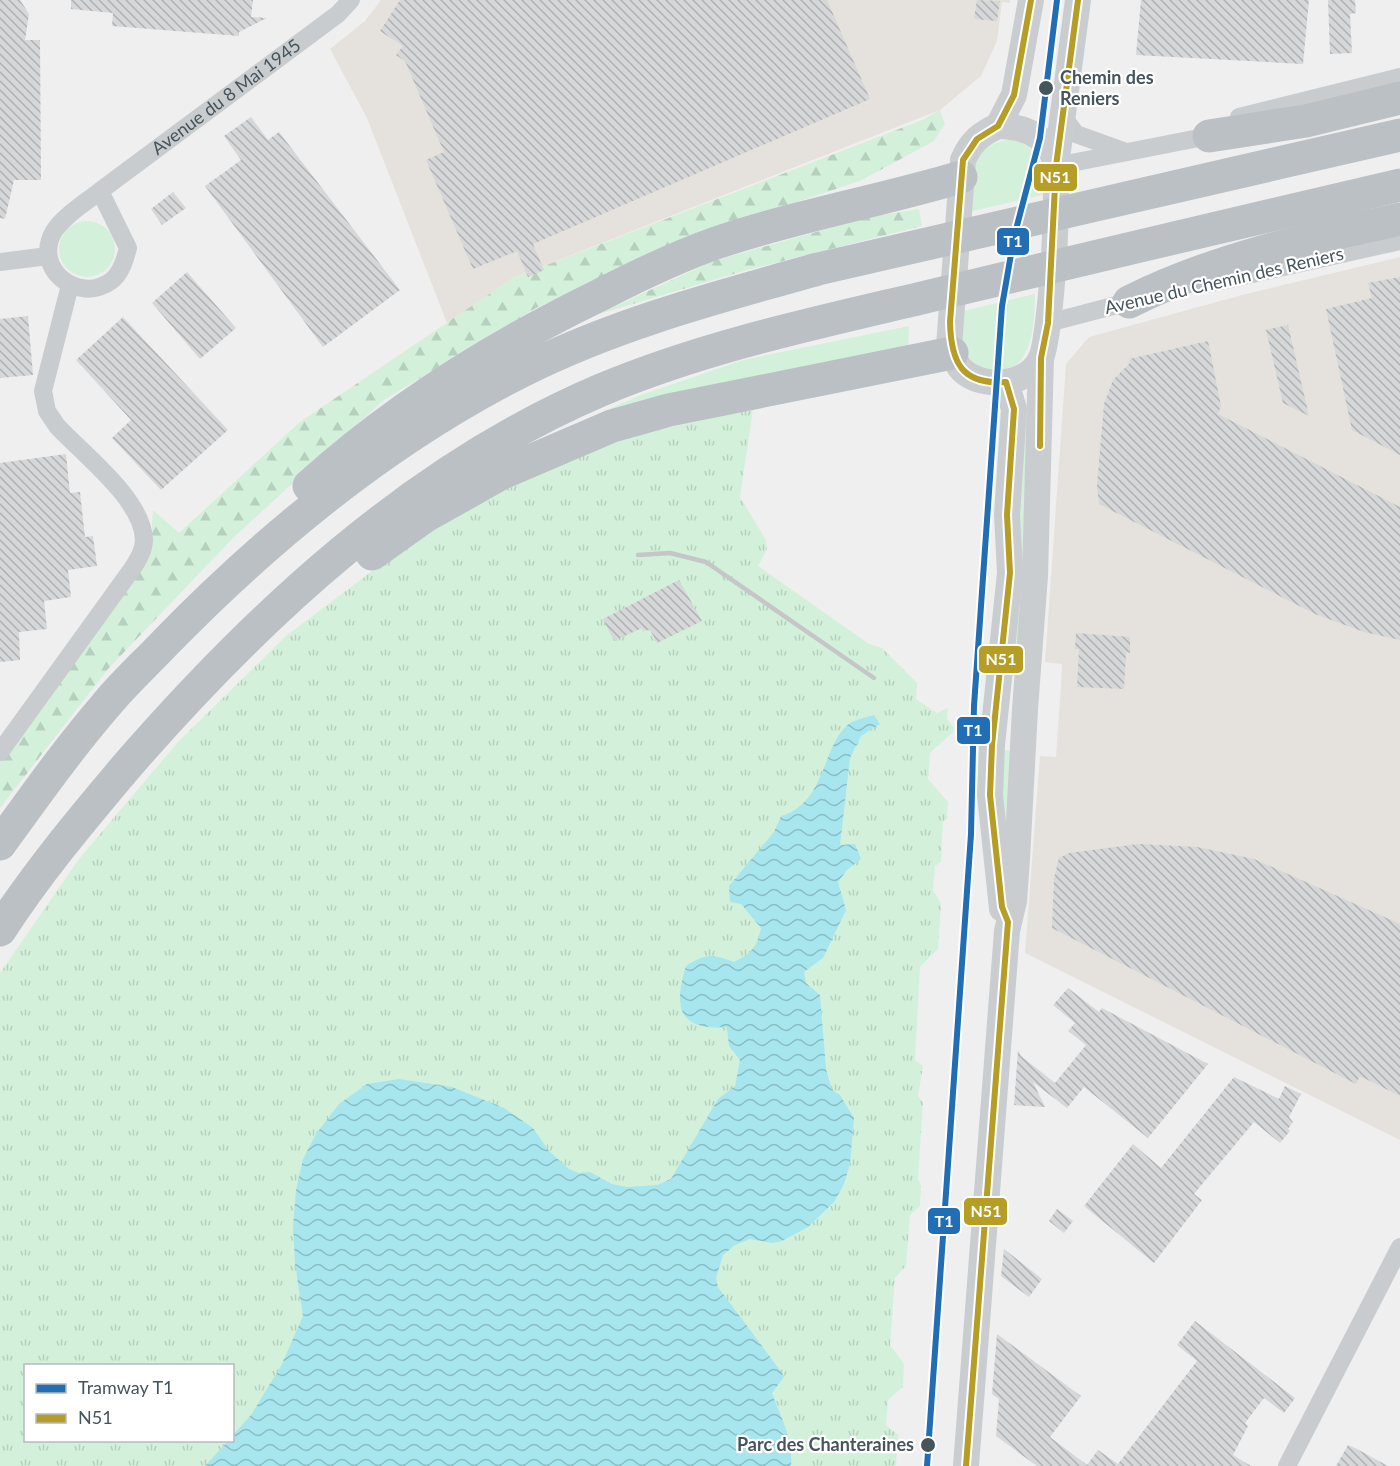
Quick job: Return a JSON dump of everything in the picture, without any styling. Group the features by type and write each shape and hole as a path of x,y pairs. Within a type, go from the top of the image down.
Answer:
{"highway":[{"path":"1209,136 1306,121 1400,98"},
{"path":"0,844 40,788 107,703 211,595 362,470 436,421 522,371 619,330 723,296 818,269 1400,135"},
{"path":"211,595 224,565 346,452 418,399 540,323 644,273 714,244 820,212 961,177"},
{"path":"0,930 91,808 161,727 302,587 404,501 489,446 544,416 600,391 702,354 773,333 1400,185"},
{"path":"1129,302 1161,286 1280,245 1400,219"},
{"path":"302,587 331,584 434,511 502,473 612,426 669,410 952,353"}],"main road":[{"path":"998,126 1016,86 1031,0"},
{"path":"966,1466 1008,922 1014,901 1017,860 1035,576 1041,358 1048,322 1056,166 1078,0"},
{"path":"1041,358 1028,374 1006,382 979,380 967,374 960,368 952,353 950,322 961,177 963,160 970,144 985,132 998,126 1025,130 1040,138 1054,156 1056,166"},
{"path":"1006,382 1014,409 1007,515 1010,573 992,745 990,814 1002,908 1008,922"},
{"path":"996,707 1025,709"}],"street":[{"name":"Avenue du 8 Mai 1945","path":"48,256 54,232 70,214 338,14 351,0"},
{"path":"1056,166 1209,136 1230,119 1400,76"},
{"path":"1063,117 1076,134 1127,152"},
{"path":"0,262 48,256 55,275 70,285 88,290 112,281 122,266 128,248 100,191"},
{"name":"Avenue du Chemin des Reniers","path":"1048,322 1400,241"},
{"path":"0,752 132,569 142,554 144,542 136,510 57,426 47,411 44,392 70,285"},
{"path":"1287,1466 1400,1247"}],"shaded area":[{"path":"381,0 1010,0 1010,3 1002,2 997,41 981,76 940,110 513,278 447,323 367,118 330,49 365,21"},
{"path":"1400,257 1400,1140 1025,953 1040,756 1056,757 1062,664 1045,662 1066,364 1089,337 1242,295"}],"green space":[{"path":"940,110 945,124 934,141 860,181 709,231 536,308 384,400 234,537 108,669 0,808 0,761 150,554 153,510 179,533 300,422 513,278 922,120"},
{"path":"1010,139 1029,147 1039,159 1042,195 969,212 972,174 978,156 995,143"},
{"path":"919,209 922,226 747,270 596,315 713,261 869,217"},
{"path":"82,221 92,221 107,229 113,238 115,249 113,260 107,269 92,277 82,277 71,272 64,265 59,254 59,244 64,233 71,226"},
{"path":"1035,294 1032,334 1027,350 1017,364 1000,371 982,368 974,363 968,357 963,343 964,311"},
{"path":"909,326 908,350 527,445 641,395 743,360"},
{"name":"Parc des Chanteraines","path":"753,409 740,497 766,540 767,549 758,566 869,644 882,648 917,683 916,699 937,713 948,708 947,719 954,728 953,732 930,753 928,779 948,802 947,818 943,822 941,862 935,866 933,890 941,903 938,949 920,967 915,1060 923,1066 918,1096 923,1102 918,1179 921,1185 920,1206 910,1215 906,1266 895,1278 890,1345 904,1364 903,1387 888,1400 886,1425 898,1435 896,1466 0,1466 0,973 79,859 178,742 286,636 412,541 545,468 636,435"},
{"path":"1022,418 1031,419 1020,661 1011,660"},
{"path":"998,750 1014,751 1009,908"}],"water":[{"path":"874,715 880,724 861,736 850,758 840,845 855,844 861,859 847,870 838,882 846,910 823,958 804,972 806,983 820,995 826,1069 832,1090 840,1095 854,1118 850,1164 844,1184 834,1202 808,1227 782,1241 772,1243 750,1239 735,1245 723,1255 716,1278 718,1287 784,1377 772,1393 788,1437 791,1466 205,1466 227,1442 234,1442 234,1434 251,1415 281,1366 303,1316 295,1264 293,1226 296,1190 303,1159 316,1134 339,1104 367,1084 399,1079 452,1087 504,1108 533,1128 549,1151 569,1169 579,1173 590,1172 612,1184 627,1187 657,1185 671,1179 718,1099 735,1086 740,1060 729,1046 727,1027 699,1025 690,1021 684,1014 680,994 686,966 710,956 734,962 753,949 761,928 741,904 730,902 729,886 774,832 781,816 796,809 808,798 842,730 860,719"}],"building":[{"path":"0,0 20,0 29,14 25,40 40,40 41,180 14,180 5,219 0,218"},
{"path":"71,0 253,0 251,17 267,18 239,32 239,36 112,26 113,13 71,9"},
{"path":"400,0 827,0 870,99 533,244 544,270 528,277 517,251 473,269 426,160 444,152 405,61 396,55 403,46 380,31"},
{"path":"977,0 1000,1 997,21 974,19"},
{"path":"1141,0 1309,0 1303,64 1136,55"},
{"path":"1328,0 1355,0 1356,13 1350,14 1352,53 1330,54"},
{"path":"251,117 268,140 279,132 400,290 323,347 205,186 241,160 224,136"},
{"path":"173,192 186,208 162,225 151,209"},
{"path":"187,272 236,328 200,359 152,303"},
{"path":"1400,277 1400,455 1352,430 1326,309 1372,298 1368,283"},
{"path":"28,316 33,375 0,378 0,319"},
{"path":"123,317 228,430 161,490 112,438 131,420 76,360"},
{"path":"1288,325 1309,416 1283,403 1266,330"},
{"path":"1208,341 1221,406 1218,414 1400,507 1400,640 1364,632 1315,614 1099,504 1097,485 1104,404 1113,380 1130,363 1129,359"},
{"path":"66,454 70,493 80,492 85,537 93,536 97,566 68,570 71,597 44,601 47,629 19,632 20,660 0,662 0,463"},
{"path":"679,580 702,621 657,643 650,630 643,631 642,628 614,641 603,619"},
{"path":"1076,633 1130,637 1130,653 1126,652 1124,689 1077,687 1079,649 1075,649"},
{"path":"1138,844 1197,847 1254,859 1400,924 1400,1096 1360,1076 1356,1084 1052,928 1054,878 1059,858 1069,853"},
{"path":"1068,988 1099,1012 1102,1008 1208,1064 1148,1138 1084,1087 1067,1108 1033,1082 1045,1107 1014,1105 1018,1050 1021,1056 1055,1083 1086,1045 1068,1031 1075,1023 1053,1005"},
{"path":"1234,1077 1279,1099 1285,1086 1301,1094 1289,1117 1293,1122 1288,1129 1290,1131 1280,1143 1254,1122 1194,1194 1202,1200 1154,1263 1084,1206 1133,1144 1161,1168"},
{"path":"1057,1209 1073,1221 1064,1233 1049,1221"},
{"path":"1004,1249 1042,1279 1029,1297 1001,1276"},
{"path":"1195,1321 1295,1398 1284,1413 1264,1398 1245,1423 1248,1426 1233,1455 1251,1466 1037,1466 996,1436 999,1399 992,1394 997,1334 1081,1396 1050,1437 1087,1465 1098,1450 1118,1464 1197,1361 1177,1345"},
{"path":"1348,1445 1357,1449 1388,1466 1336,1466"}],"railway":[{"path":"638,555 670,553 706,562 874,678"}],"tram line":[{"name":"T1","path":"927,1466 971,834 974,706 1002,306 1014,237 1040,138 1057,0"}],"transit line":[{"name":"N51","path":"966,1466 1008,922 1002,907 990,795 992,745 1010,573 1007,515 1014,409 1006,382 979,380 962,368 953,349 950,322 963,160 977,139 998,126 1014,95 1031,0"},
{"name":"N51","path":"1040,446 1041,358 1048,323 1056,166 1078,0"}],"place":[{"name":"Chemin des Reniers","path":"1046,88"},
{"name":"Parc des Chanteraines","path":"928,1445"}]}
